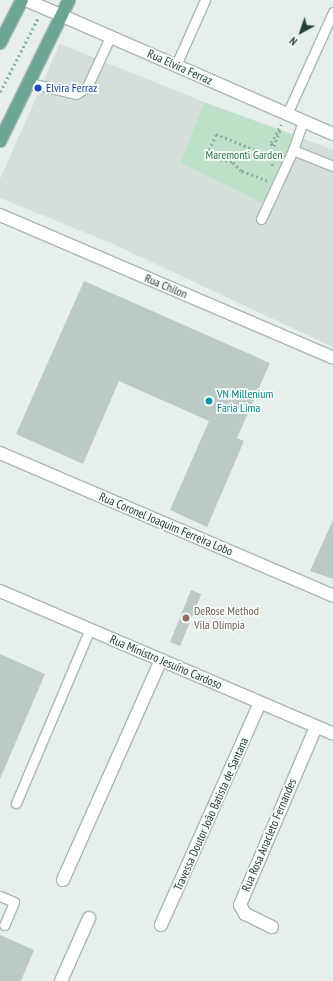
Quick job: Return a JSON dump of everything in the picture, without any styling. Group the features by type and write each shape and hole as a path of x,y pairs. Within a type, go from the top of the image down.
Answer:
{"main road":[{"path":"0,43 22,0"},
{"path":"0,142 30,83 68,0"}],"street":[{"name":"Rua Elvira Ferraz","path":"26,0 333,134"},
{"name":"Rua Chilon","path":"0,215 333,358"},
{"name":"Rua Coronel Joaquim Ferreira Lobo","path":"0,453 333,596"},
{"name":"Rua Ministro Jesuíno Cardoso","path":"0,591 333,734"},
{"path":"63,880 161,660"},
{"name":"Travessa Doutor João Batista de Santana","path":"161,925 260,703"},
{"name":"Rua Rosa Anacleto Fernandes","path":"272,927 245,914 240,905 316,727"},
{"path":"61,981 89,918"}],"lane":[{"path":"176,66 204,0"},
{"path":"287,114 333,12"},
{"path":"30,83 76,94 87,87 110,37"},
{"path":"262,219 293,150 303,121"},
{"path":"293,150 333,166"},
{"path":"16,802 90,629"},
{"path":"0,896 14,902 4,924"}],"path":[{"path":"0,92 44,8"},
{"path":"271,170 270,153 287,114"},
{"path":"270,153 260,152 216,134 209,150 209,155 221,163 232,162 241,171 267,181 271,176"}],"shaded area":[{"path":"60,44 204,102 180,163 262,204 297,136 333,150 333,347 111,243 0,198 0,179"}],"green space":[{"name":"Maremonti Garden","path":"204,102 297,136 263,204 180,163"}],"building":[{"name":"VN Millenium Faria Lima","path":"84,281 270,363 237,438 244,441 207,527 170,510 209,421 119,381 83,464 16,434"},
{"path":"333,520 333,579 310,571"},
{"name":"DeRose Method Vila Olímpia","path":"191,590 201,594 180,646 170,642"},
{"path":"0,654 45,674 0,779"},
{"path":"0,935 34,950 21,981 0,981"}],"place":[{"name":"Elvira Ferraz","path":"38,88"},
{"name":"VN Millenium Faria Lima","path":"209,401"},
{"name":"DeRose Method Vila Olímpia","path":"186,618"}]}
